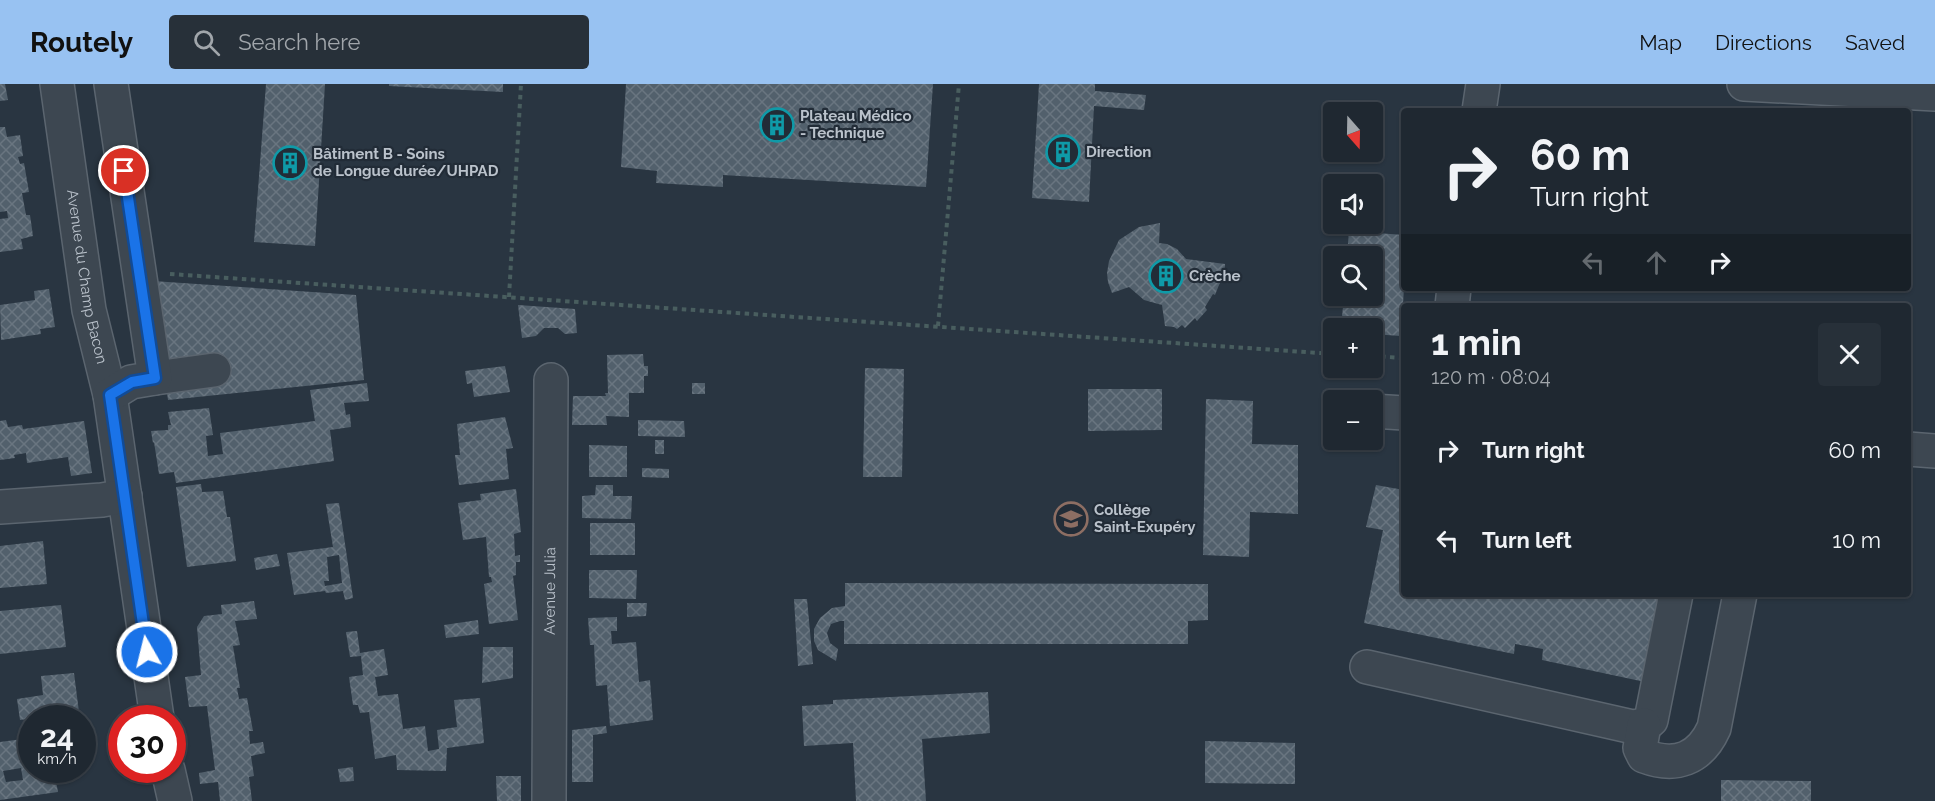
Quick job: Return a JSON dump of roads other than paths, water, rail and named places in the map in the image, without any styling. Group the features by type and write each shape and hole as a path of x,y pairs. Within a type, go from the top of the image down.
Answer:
{"street":[{"name":"Avenue du Champ Bacon","path":"57,84 89,310 110,395 155,705"},
{"path":"111,84 155,378"},
{"path":"1479,108 1483,84"},
{"path":"1744,84 1935,94"},
{"path":"110,395 132,382 214,370"},
{"name":"Avenue Julia","path":"549,801 551,381"},
{"path":"1383,412 1401,413"},
{"path":"1911,449 1935,451"},
{"path":"0,507 102,500 125,496"},
{"path":"1367,667 1633,727 1644,725 1651,720 1675,597"},
{"path":"1644,725 1640,748 1644,756 1653,759 1677,761 1689,758 1708,742 1714,728 1739,597"},
{"path":"156,801 157,783"},
{"path":"171,783 175,801"}],"place":[{"name":"Plateau Médico - Technique","path":"777,125"},
{"name":"Direction","path":"1063,152"},
{"name":"Bâtiment B - Soins de Longue durée/UHPAD","path":"290,163"},
{"name":"Crèche","path":"1166,276"},
{"name":"Collège Saint-Exupéry","path":"1071,519"}]}
